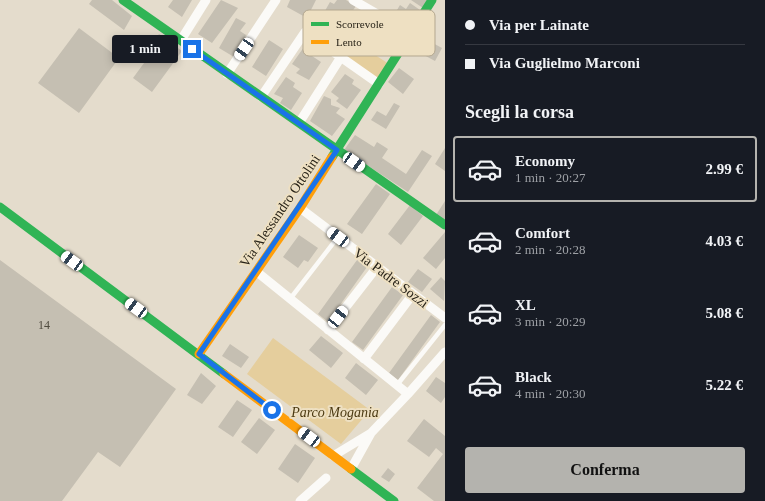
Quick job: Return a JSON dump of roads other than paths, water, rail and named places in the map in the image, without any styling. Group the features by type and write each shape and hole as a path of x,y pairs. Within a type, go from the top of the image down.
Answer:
{"street":[{"path":"123,0 227,74 445,224"},
{"path":"181,40 206,0"},
{"path":"227,74 276,0"},
{"path":"352,0 370,10"},
{"name":"Via Alessandro Ottolini","path":"425,10 432,0"},
{"path":"261,97 303,35"},
{"name":"Via Alessandro Ottolini","path":"199,354 300,208 396,56"},
{"path":"299,123 341,57 379,84"},
{"path":"0,207 394,501"},
{"name":"Via Padre Sozzi","path":"300,208 445,318"},
{"path":"328,330 377,267"},
{"path":"257,272 408,394"},
{"path":"364,359 414,294"},
{"path":"333,456 370,433 408,394 445,352"},
{"path":"351,469 370,433"},
{"path":"300,501 326,478"}],"lane":[{"path":"290,299 338,237"},
{"path":"397,385 445,325"}],"park label":[{"name":"Parco Mogania","path":"335,412"}]}
